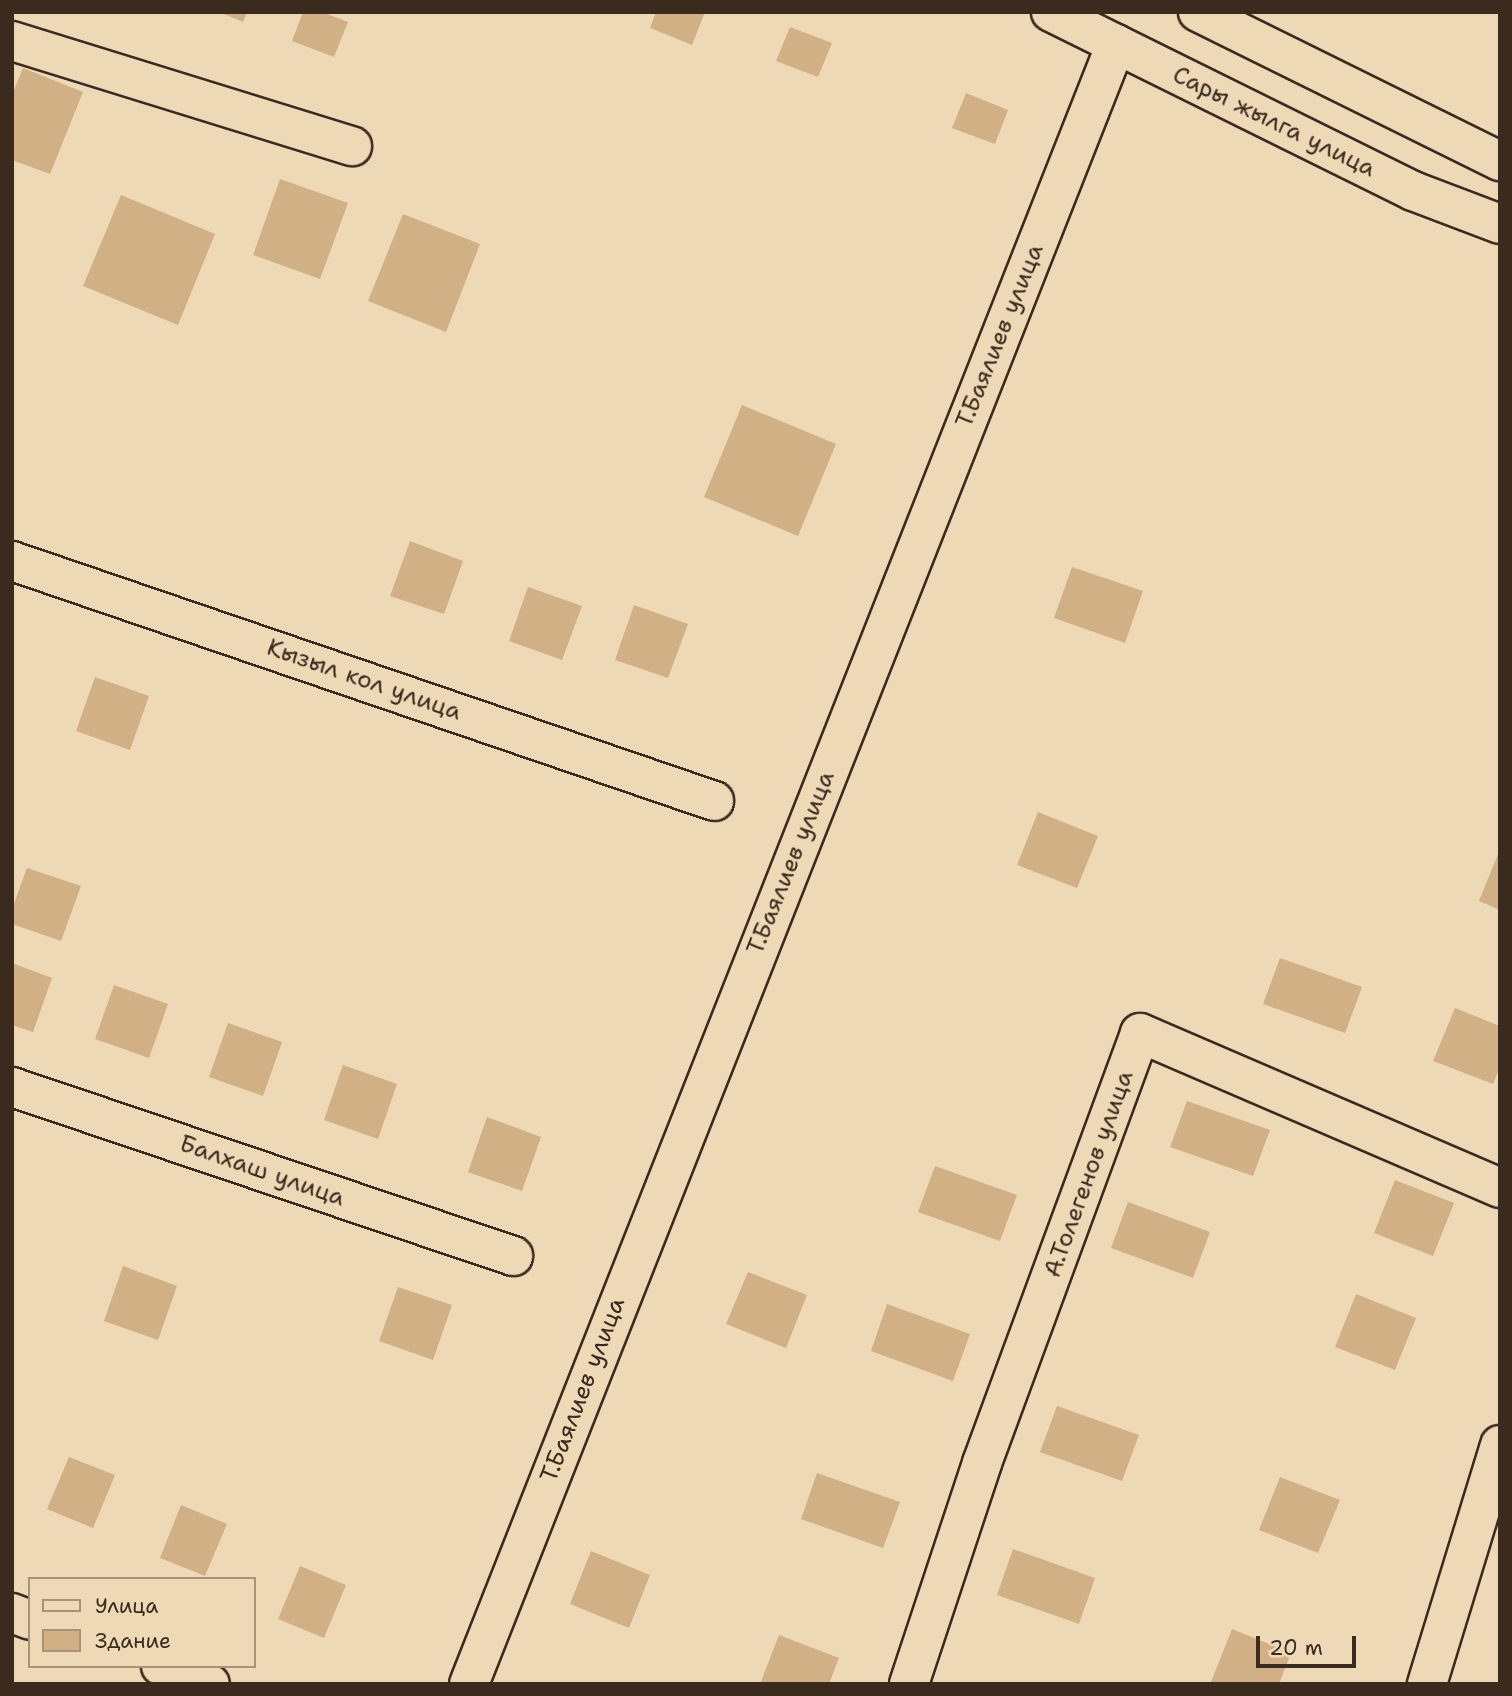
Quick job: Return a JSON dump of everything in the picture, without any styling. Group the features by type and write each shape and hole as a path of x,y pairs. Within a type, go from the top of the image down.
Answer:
{"street":[{"name":"Сары жылга улица","path":"1051,12 1413,191 1500,224"},
{"path":"1198,12 1500,162"},
{"path":"12,41 352,146"},
{"name":"Т.Баялиев улица","path":"469,1684 1116,44"},
{"name":"Кызыл кол улица","path":"12,561 714,801"},
{"name":"А.Толегенов улица","path":"909,1684 982,1463 1140,1033 1500,1188"},
{"name":"Балхаш улица","path":"12,1087 513,1256"},
{"path":"1427,1684 1500,1445"},
{"path":"166,1668 210,1684"}],"building":[{"path":"219,12 247,12 243,22"},
{"path":"303,12 322,12 348,22 334,57 292,41"},
{"path":"656,12 705,12 692,45 650,28"},
{"path":"790,27 832,43 818,77 776,61"},
{"path":"23,68 83,92 50,174 12,160 12,95"},
{"path":"966,93 1008,110 995,144 952,128"},
{"path":"280,179 348,203 320,279 253,255"},
{"path":"121,195 215,234 178,325 83,286"},
{"path":"403,214 480,244 446,332 368,301"},
{"path":"742,405 836,444 798,536 704,497"},
{"path":"410,541 463,561 444,614 390,596"},
{"path":"1072,567 1143,591 1125,643 1054,618"},
{"path":"528,587 582,606 562,660 509,641"},
{"path":"634,605 688,624 668,678 615,660"},
{"path":"95,677 149,696 130,750 76,731"},
{"path":"1038,812 1098,836 1077,888 1017,865"},
{"path":"1500,849 1500,910 1479,901"},
{"path":"27,868 81,886 61,941 12,924 12,909"},
{"path":"1280,958 1362,987 1345,1033 1263,1004"},
{"path":"12,963 52,978 33,1032 12,1025"},
{"path":"114,985 168,1004 149,1058 95,1039"},
{"path":"1455,1008 1500,1026 1500,1067 1493,1084 1433,1061"},
{"path":"228,1023 282,1042 263,1096 209,1077"},
{"path":"343,1065 397,1084 378,1139 324,1120"},
{"path":"1187,1101 1270,1130 1253,1176 1170,1147"},
{"path":"487,1117 541,1137 522,1191 468,1172"},
{"path":"935,1166 1017,1195 1000,1241 918,1212"},
{"path":"1395,1180 1454,1203 1433,1256 1374,1233"},
{"path":"1128,1202 1210,1232 1193,1278 1111,1248"},
{"path":"123,1266 177,1286 158,1340 104,1321"},
{"path":"748,1272 807,1295 786,1348 726,1324"},
{"path":"398,1287 452,1305 433,1360 379,1341"},
{"path":"1356,1294 1416,1318 1395,1370 1335,1347"},
{"path":"887,1304 970,1334 953,1381 871,1351"},
{"path":"1057,1406 1139,1435 1122,1481 1040,1452"},
{"path":"69,1457 115,1475 93,1528 47,1509"},
{"path":"817,1473 900,1502 883,1548 801,1519"},
{"path":"1280,1477 1340,1500 1318,1553 1259,1530"},
{"path":"181,1505 227,1524 205,1576 160,1558"},
{"path":"1013,1549 1095,1578 1079,1624 997,1595"},
{"path":"591,1551 650,1575 629,1628 570,1604"},
{"path":"300,1566 346,1585 324,1638 278,1619"},
{"path":"1232,1629 1291,1653 1279,1684 1211,1682"},
{"path":"779,1635 839,1658 829,1684 760,1684"}]}
